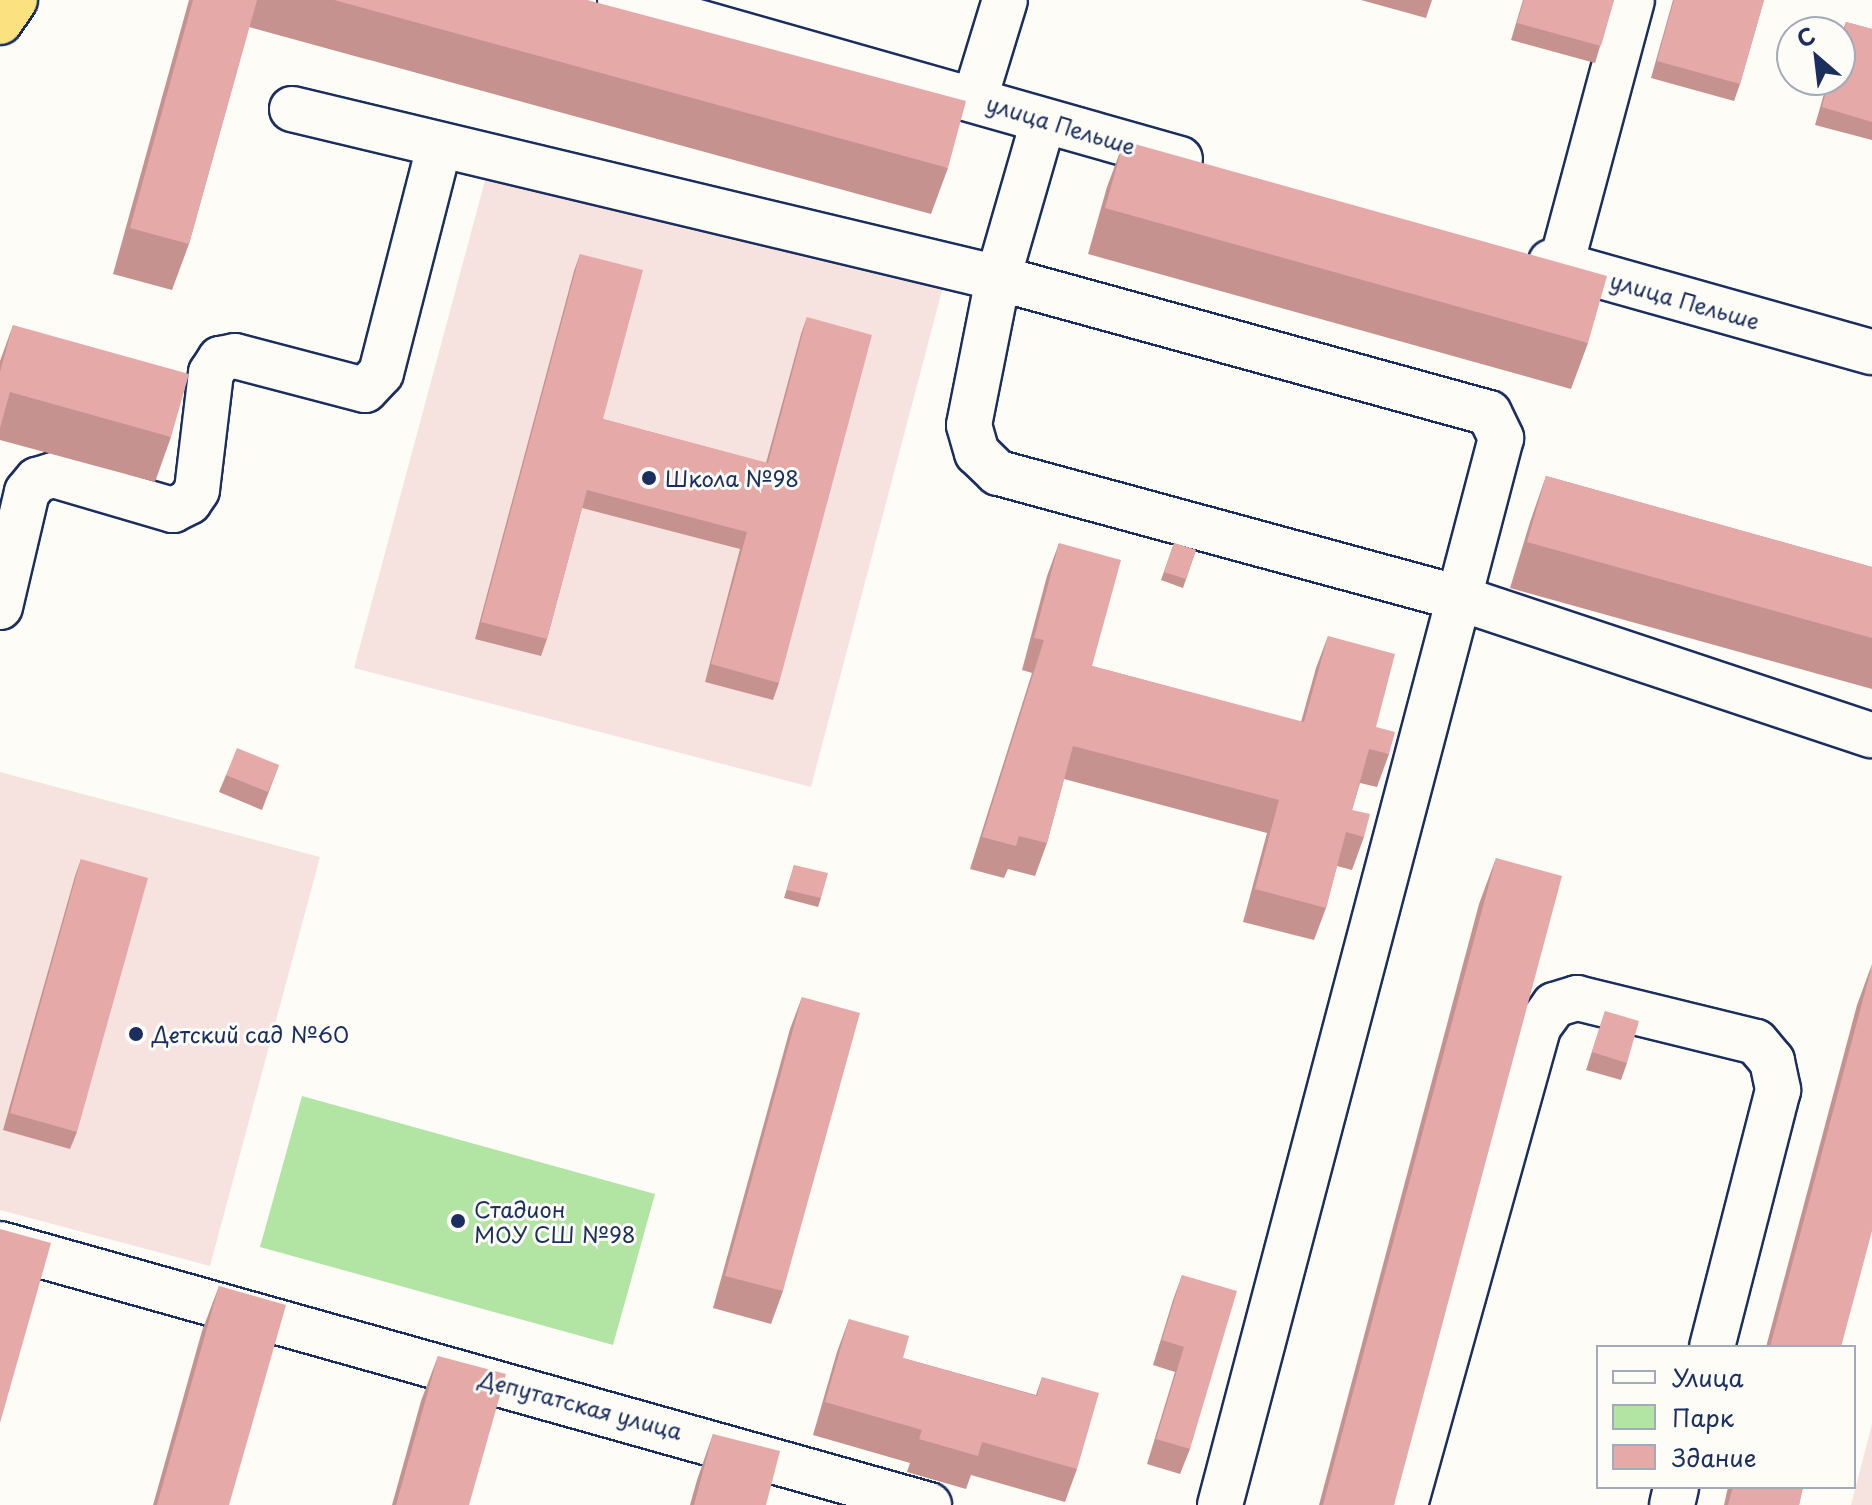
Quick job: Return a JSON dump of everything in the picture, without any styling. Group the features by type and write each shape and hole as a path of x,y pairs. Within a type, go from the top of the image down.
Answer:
{"highway":[{"path":"0,22 15,0"}],"street":[{"name":"улица Пельше","path":"620,0 975,98 1034,119 1215,169"},
{"path":"975,98 1005,0"},
{"path":"1561,265 1632,0"},
{"path":"292,109 439,147 998,278 1489,413 1501,438 1220,1505"},
{"path":"1034,119 1039,136 998,278 969,425 977,453 998,473 1459,598 1872,735"},
{"path":"0,607 27,492 37,480 53,475 173,510 189,502 197,490 211,373 220,359 235,356 365,390 381,373 439,147"},
{"name":"улица Пельше","path":"1516,253 1872,352"},
{"path":"1405,1505 1539,1026 1554,1005 1577,998 1756,1042 1772,1061 1778,1090 1713,1345"},
{"name":"Депутатская улица","path":"0,1244 929,1505"}],"shaded area":[{"name":"Школа №98","path":"490,162 943,287 811,787 354,668"},
{"name":"Детский сад №60","path":"0,772 320,857 210,1266 0,1210"},
{"path":"1872,1424 1872,1505 1851,1505"}],"green space":[{"name":"Стадион МОУ СШ №98","path":"302,1096 655,1194 613,1345 260,1247"}],"building":[{"path":"193,0 257,0 189,244 130,228"},
{"path":"334,0 587,0 966,101 948,168"},
{"path":"1524,0 1614,0 1601,46 1517,23"},
{"path":"1674,0 1764,0 1740,84 1657,61"},
{"path":"1856,25 1872,29 1872,122 1822,107 1825,96 1856,96"},
{"path":"1124,141 1607,276 1588,343 1105,208"},
{"path":"580,254 643,270 603,419 768,463 807,317 872,335 779,683 711,664 747,532 587,490 547,639 481,622"},
{"path":"13,325 189,374 171,437 10,392 0,428 0,372"},
{"path":"1546,476 1872,567 1872,638 1527,542"},
{"path":"1059,543 1121,560 1092,666 1304,722 1328,636 1395,654 1376,727 1395,732 1389,754 1369,749 1352,810 1370,814 1364,837 1346,832 1326,908 1255,889 1279,800 1073,746 1047,843 1019,836 1016,846 982,837 1044,640 1034,638"},
{"path":"1174,543 1196,550 1186,579 1164,572"},
{"path":"237,748 279,765 268,792 226,775"},
{"path":"1496,858 1562,876 1394,1505 1323,1505"},
{"path":"81,859 148,878 77,1132 10,1113"},
{"path":"794,865 828,873 821,898 787,890"},
{"path":"1872,966 1872,1231 1842,1345 1771,1345"},
{"path":"802,997 860,1013 783,1291 725,1276"},
{"path":"1605,1011 1639,1021 1627,1063 1592,1052"},
{"path":"0,1229 51,1243 0,1423"},
{"path":"1182,1275 1237,1291 1190,1449 1156,1439 1184,1347 1162,1340"},
{"path":"219,1286 286,1305 229,1505 157,1505"},
{"path":"849,1319 909,1336 903,1358 1037,1396 1042,1377 1099,1393 1077,1469 982,1442 978,1456 919,1439 922,1430 825,1402"},
{"path":"438,1356 506,1374 469,1505 396,1505"},
{"path":"713,1434 780,1451 766,1505 694,1505"},
{"path":"1732,1489 1803,1489 1799,1505 1728,1505"}],"place":[{"name":"Школа №98","path":"649,478"},
{"name":"Детский сад №60","path":"136,1034"},
{"name":"Стадион МОУ СШ №98","path":"458,1221"}]}
